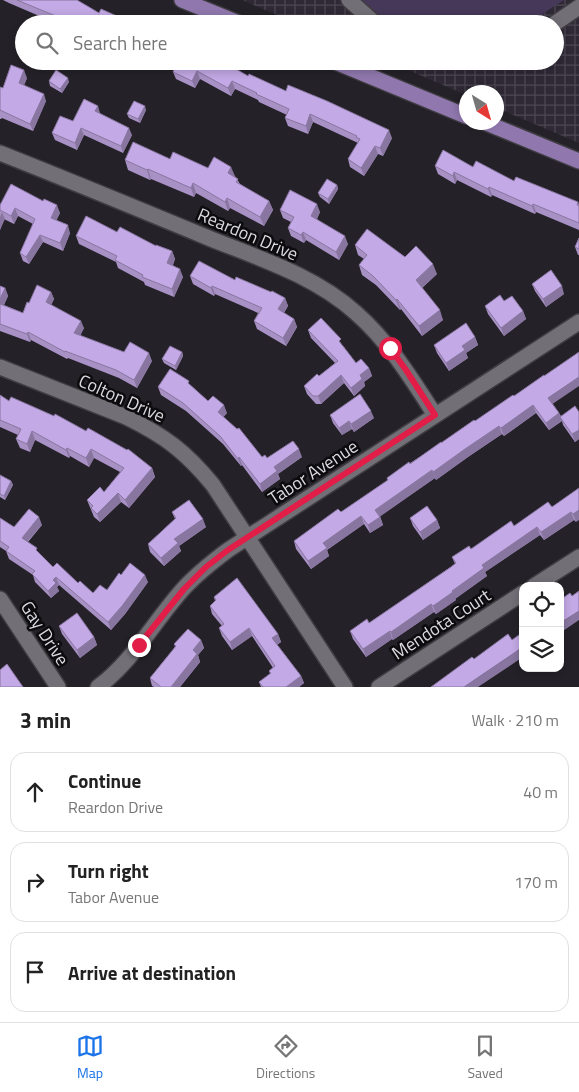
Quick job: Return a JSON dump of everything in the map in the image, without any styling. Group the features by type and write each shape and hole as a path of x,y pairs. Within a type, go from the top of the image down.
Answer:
{"main road":[{"path":"182,0 219,15"},
{"path":"355,70 459,113"},
{"path":"503,130 579,161"}],"street":[{"path":"349,0 366,15"},
{"path":"564,17 579,7"},
{"name":"Reardon Drive","path":"0,153 264,260 319,286 355,312 374,330 406,370 435,415"},
{"name":"Tabor Avenue","path":"98,687 118,669 184,589 206,567 228,550 579,322"},
{"name":"Colton Drive","path":"0,367 126,417 165,438 183,451 213,485 345,687"},
{"path":"540,582 579,557"},
{"name":"Mendota Court","path":"379,687 519,596"},
{"name":"Gay Drive","path":"0,599 58,687"}],"shaded area":[{"path":"242,0 579,0 579,143 504,111 504,85 459,85 459,92 408,70 564,70 564,15 277,15"},
{"path":"360,0 564,0 541,15 377,15"}],"building":[{"path":"17,0 77,0 99,13 101,9 115,15 53,15"},
{"path":"11,65 15,67 15,70 24,70 19,83 44,94 30,124 0,110 0,87 3,88"},
{"path":"56,70 68,78 60,89 49,81"},
{"path":"174,70 238,70 286,91 288,85 389,130 380,148 375,146 361,168 348,159 360,139 357,136 310,114 306,126 285,118 289,109 232,81 228,88 197,71 192,81 173,72"},
{"path":"84,99 98,106 95,111 129,128 121,146 81,128 75,143 52,133 60,116 73,121"},
{"path":"134,101 145,106 138,119 127,114"},
{"path":"133,142 170,159 173,152 208,168 214,157 231,167 228,173 238,179 236,182 269,201 260,217 227,198 225,202 193,183 191,188 147,170 125,160"},
{"path":"443,150 473,167 476,161 514,181 516,177 578,202 579,223 533,204 532,206 489,187 488,189 454,172 453,176 435,166"},
{"path":"327,179 337,185 328,199 318,193"},
{"path":"11,184 43,201 44,199 57,205 51,218 68,225 60,243 40,235 26,257 20,253 35,219 15,208 11,216 0,210 0,205"},
{"path":"290,190 317,204 311,216 345,236 336,252 303,232 301,235 288,228 294,217 280,210"},
{"path":"86,216 117,232 120,227 156,246 172,251 167,263 180,269 172,289 142,277 143,275 115,260 117,256 76,236"},
{"path":"367,229 405,257 416,246 433,264 416,280 440,310 419,326 397,299 359,265 367,255 355,245"},
{"path":"579,238 579,249 575,247"},
{"path":"199,261 235,280 236,277 285,298 278,309 294,319 283,338 254,321 262,308 212,286 211,288 190,276"},
{"path":"551,270 562,286 543,299 532,284"},
{"path":"37,285 51,292 46,302 81,321 74,333 124,352 130,342 149,353 134,380 116,370 65,352 28,332 27,334 0,324 0,304 23,313"},
{"path":"0,286 5,288 0,299"},
{"path":"500,295 504,301 512,296 523,311 501,328 485,306"},
{"path":"321,318 341,339 339,341 356,363 361,359 369,368 360,375 362,379 351,388 341,375 318,396 313,396 304,386 317,374 319,376 338,361 308,330"},
{"path":"466,323 475,337 462,346 465,350 446,363 434,345"},
{"path":"170,346 182,352 175,366 162,359"},
{"path":"579,352 579,377 548,398 559,413 546,423 533,405 433,472 432,470 375,510 380,517 368,525 361,516 323,543 327,548 308,561 294,541 338,509 341,512 388,480 387,478 409,462 410,464"},
{"path":"170,369 189,381 188,383 208,401 213,396 224,405 218,412 237,429 239,428 262,457 265,455 267,458 293,441 299,449 274,467 277,471 260,484 220,436 183,403 158,387"},
{"path":"360,394 371,411 351,424 349,421 339,428 330,415"},
{"path":"0,395 9,401 11,397 54,416 55,414 86,431 88,428 128,449 152,468 125,500 118,493 97,514 87,500 100,487 104,492 124,468 91,449 86,458 67,448 66,450 32,431 27,444 16,439 21,429 0,420"},
{"path":"575,406 579,412 579,430 572,434 560,417"},
{"path":"0,475 11,481 4,496 0,494"},
{"path":"579,488 579,510 573,514 571,512 541,532 537,527 482,565 484,568 433,606 431,604 363,649 350,631 367,619 369,623 451,567 456,563 452,557 469,546 471,549 511,521 514,526 548,502 552,507"},
{"path":"189,500 203,519 174,539 178,543 161,558 148,544 176,518 172,512"},
{"path":"427,506 437,520 420,532 410,518"},
{"path":"29,509 39,517 22,538 37,548 36,550 53,567 57,563 78,583 80,581 93,593 100,585 107,590 119,573 121,575 130,563 145,575 108,622 56,577 53,580 56,583 48,591 32,574 35,571 6,551 9,547 0,541 0,518 14,527"},
{"path":"237,578 278,634 272,638 301,676 286,687 263,687 259,682 271,673 269,671 275,666 249,628 230,642 219,628 224,624 210,606 216,600 214,597"},
{"path":"579,591 579,611 564,620 564,597 570,593 572,596"},
{"path":"77,613 94,637 77,650 59,626"},
{"path":"188,629 201,640 193,650 197,654 171,687 161,687 150,678 176,646 174,644"},
{"path":"508,634 512,640 519,635 519,650 464,687 431,687"},
{"path":"7,664 23,687 0,687 0,670"}],"route":[{"path":"139,645 184,589 206,567 228,550 435,415 390,348"}]}
